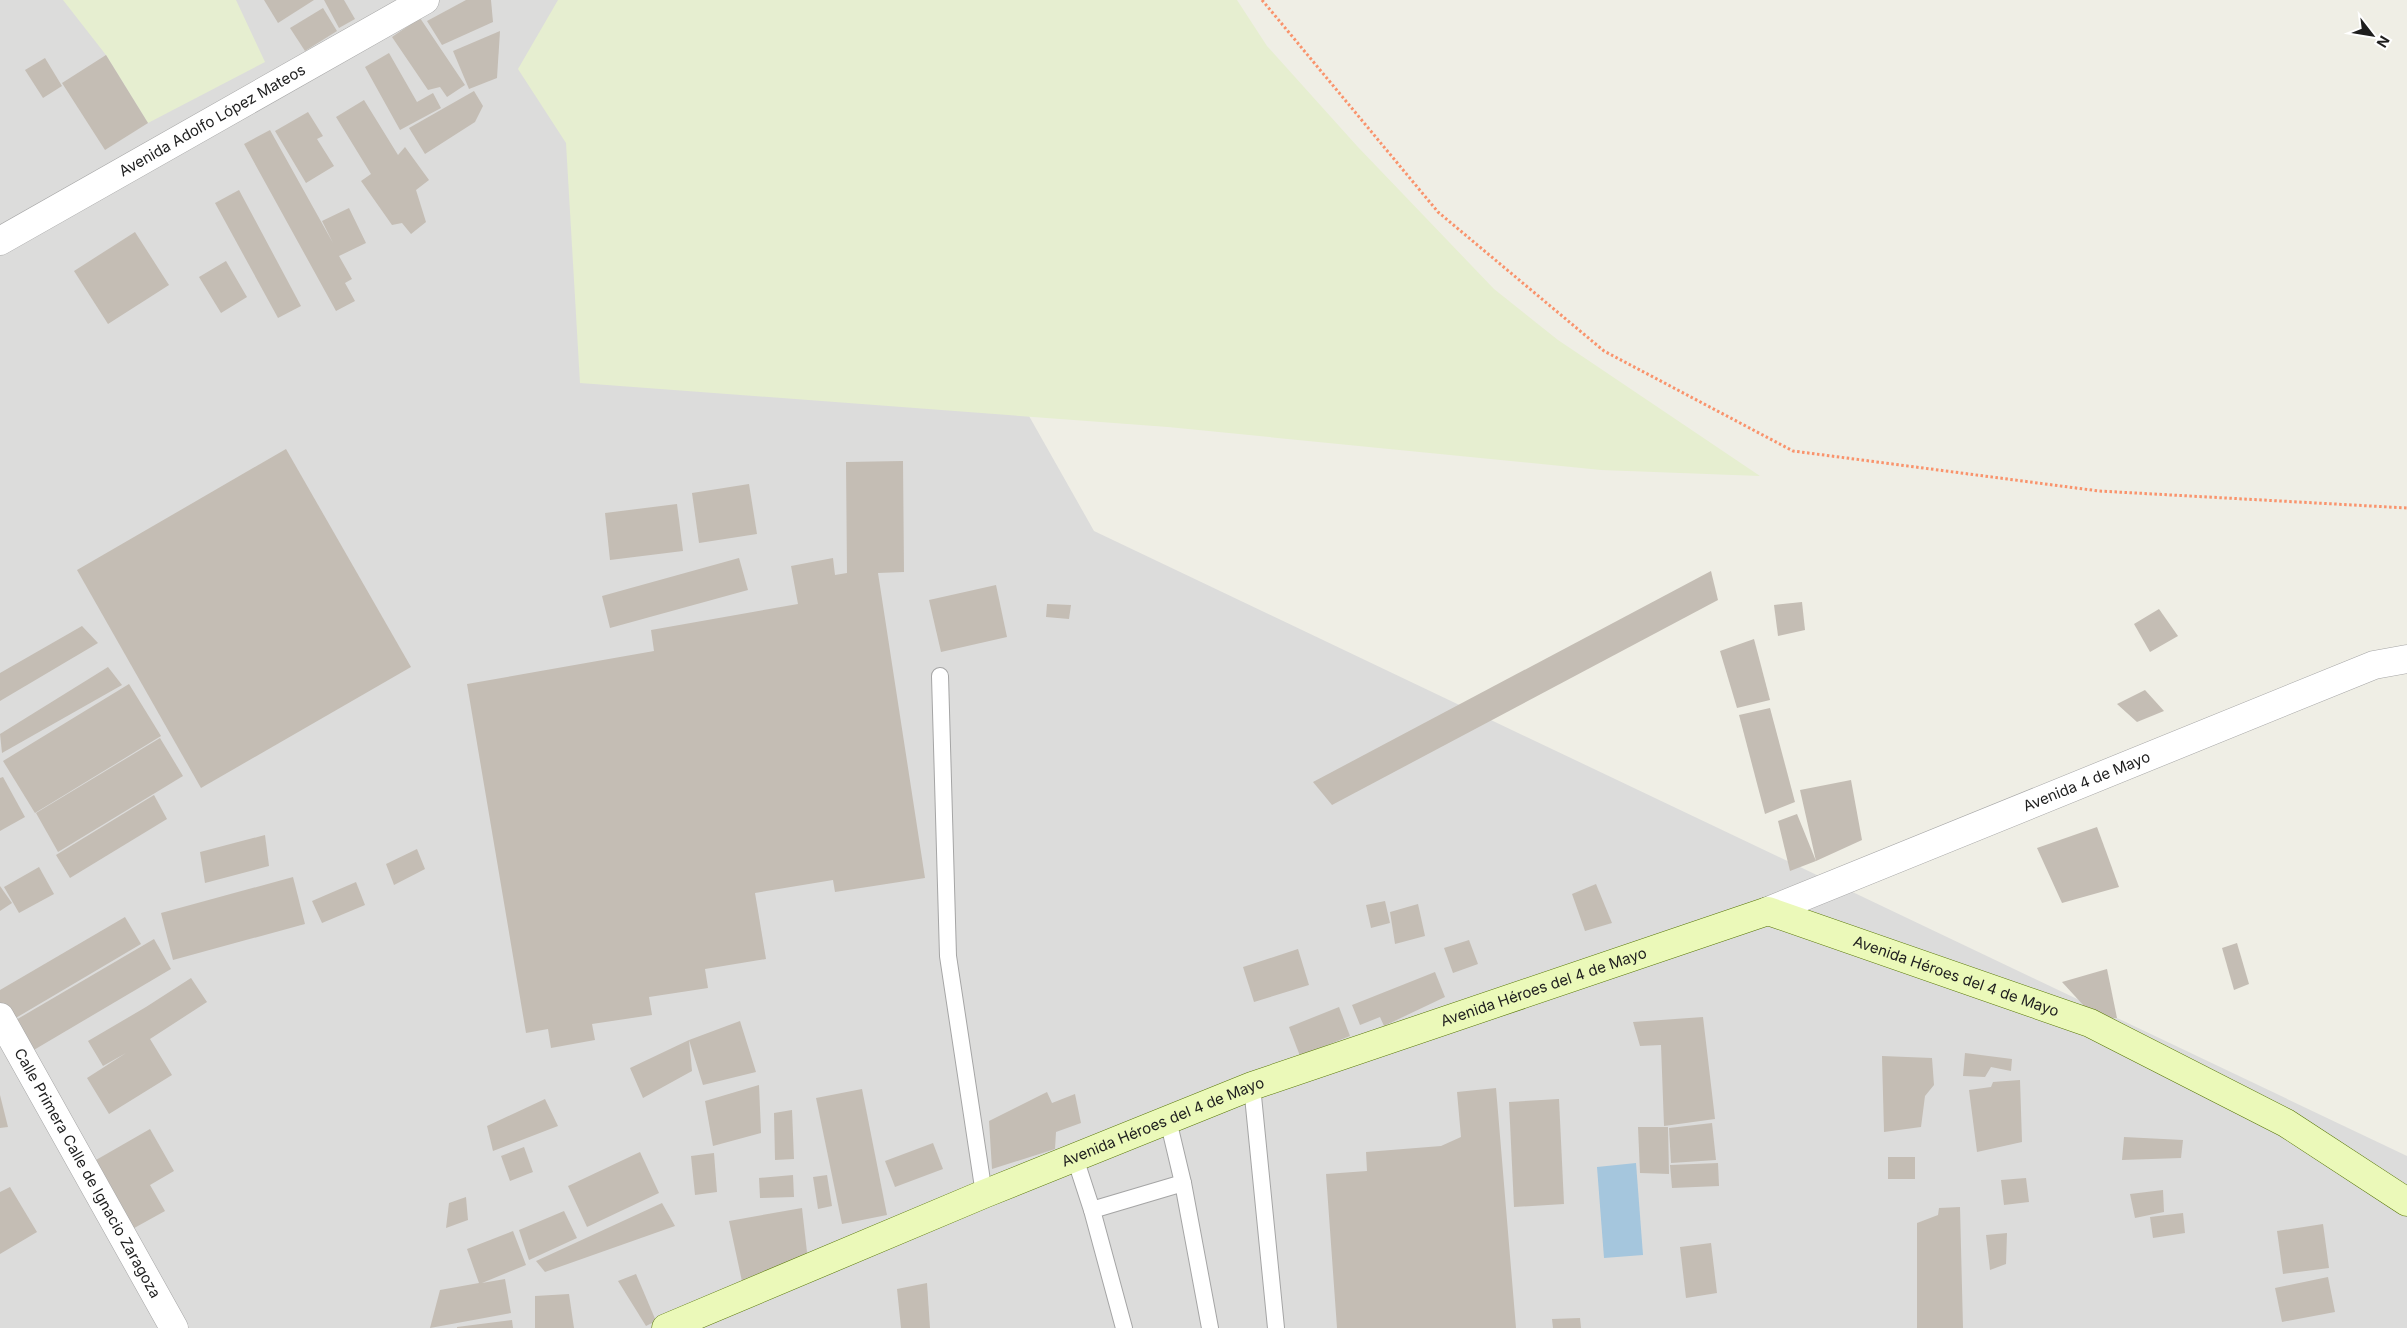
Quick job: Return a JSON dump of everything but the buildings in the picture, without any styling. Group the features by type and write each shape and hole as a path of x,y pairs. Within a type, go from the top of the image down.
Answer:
{"main road":[{"name":"Avenida Héroes del 4 de Mayo","path":"666,1328 984,1194 1252,1086 1768,911 2090,1023 2286,1123 2407,1202"}],"street":[{"name":"Avenida Adolfo López Mateos","path":"0,241 425,0"},
{"name":"Avenida 4 de Mayo","path":"1768,911 2374,666 2407,659"},
{"name":"Calle Primera Calle de Ignacio Zaragoza","path":"0,1018 174,1328"}],"lane":[{"path":"940,676 948,956 984,1194"},
{"path":"1252,1086 1271,1327"},
{"path":"1168,1120 1183,1183 1210,1328"},
{"path":"1075,1158 1092,1210 1124,1328"},
{"path":"1092,1210 1183,1183"}],"path":[{"path":"1262,0 1438,212 1604,351 1793,451 2099,491 2407,508"}],"shaded area":[{"path":"0,0 794,0 1094,531 2407,1156 2407,1328 0,1328"}],"green space":[{"path":"63,0 236,0 265,62 148,123 106,55"},
{"path":"558,0 1237,0 1267,46 1357,146 1494,289 1558,340 1760,476 1601,470 1168,427 580,383 566,143 518,69"}],"water":[{"path":"1636,1163 1643,1255 1604,1258 1597,1167"}]}
